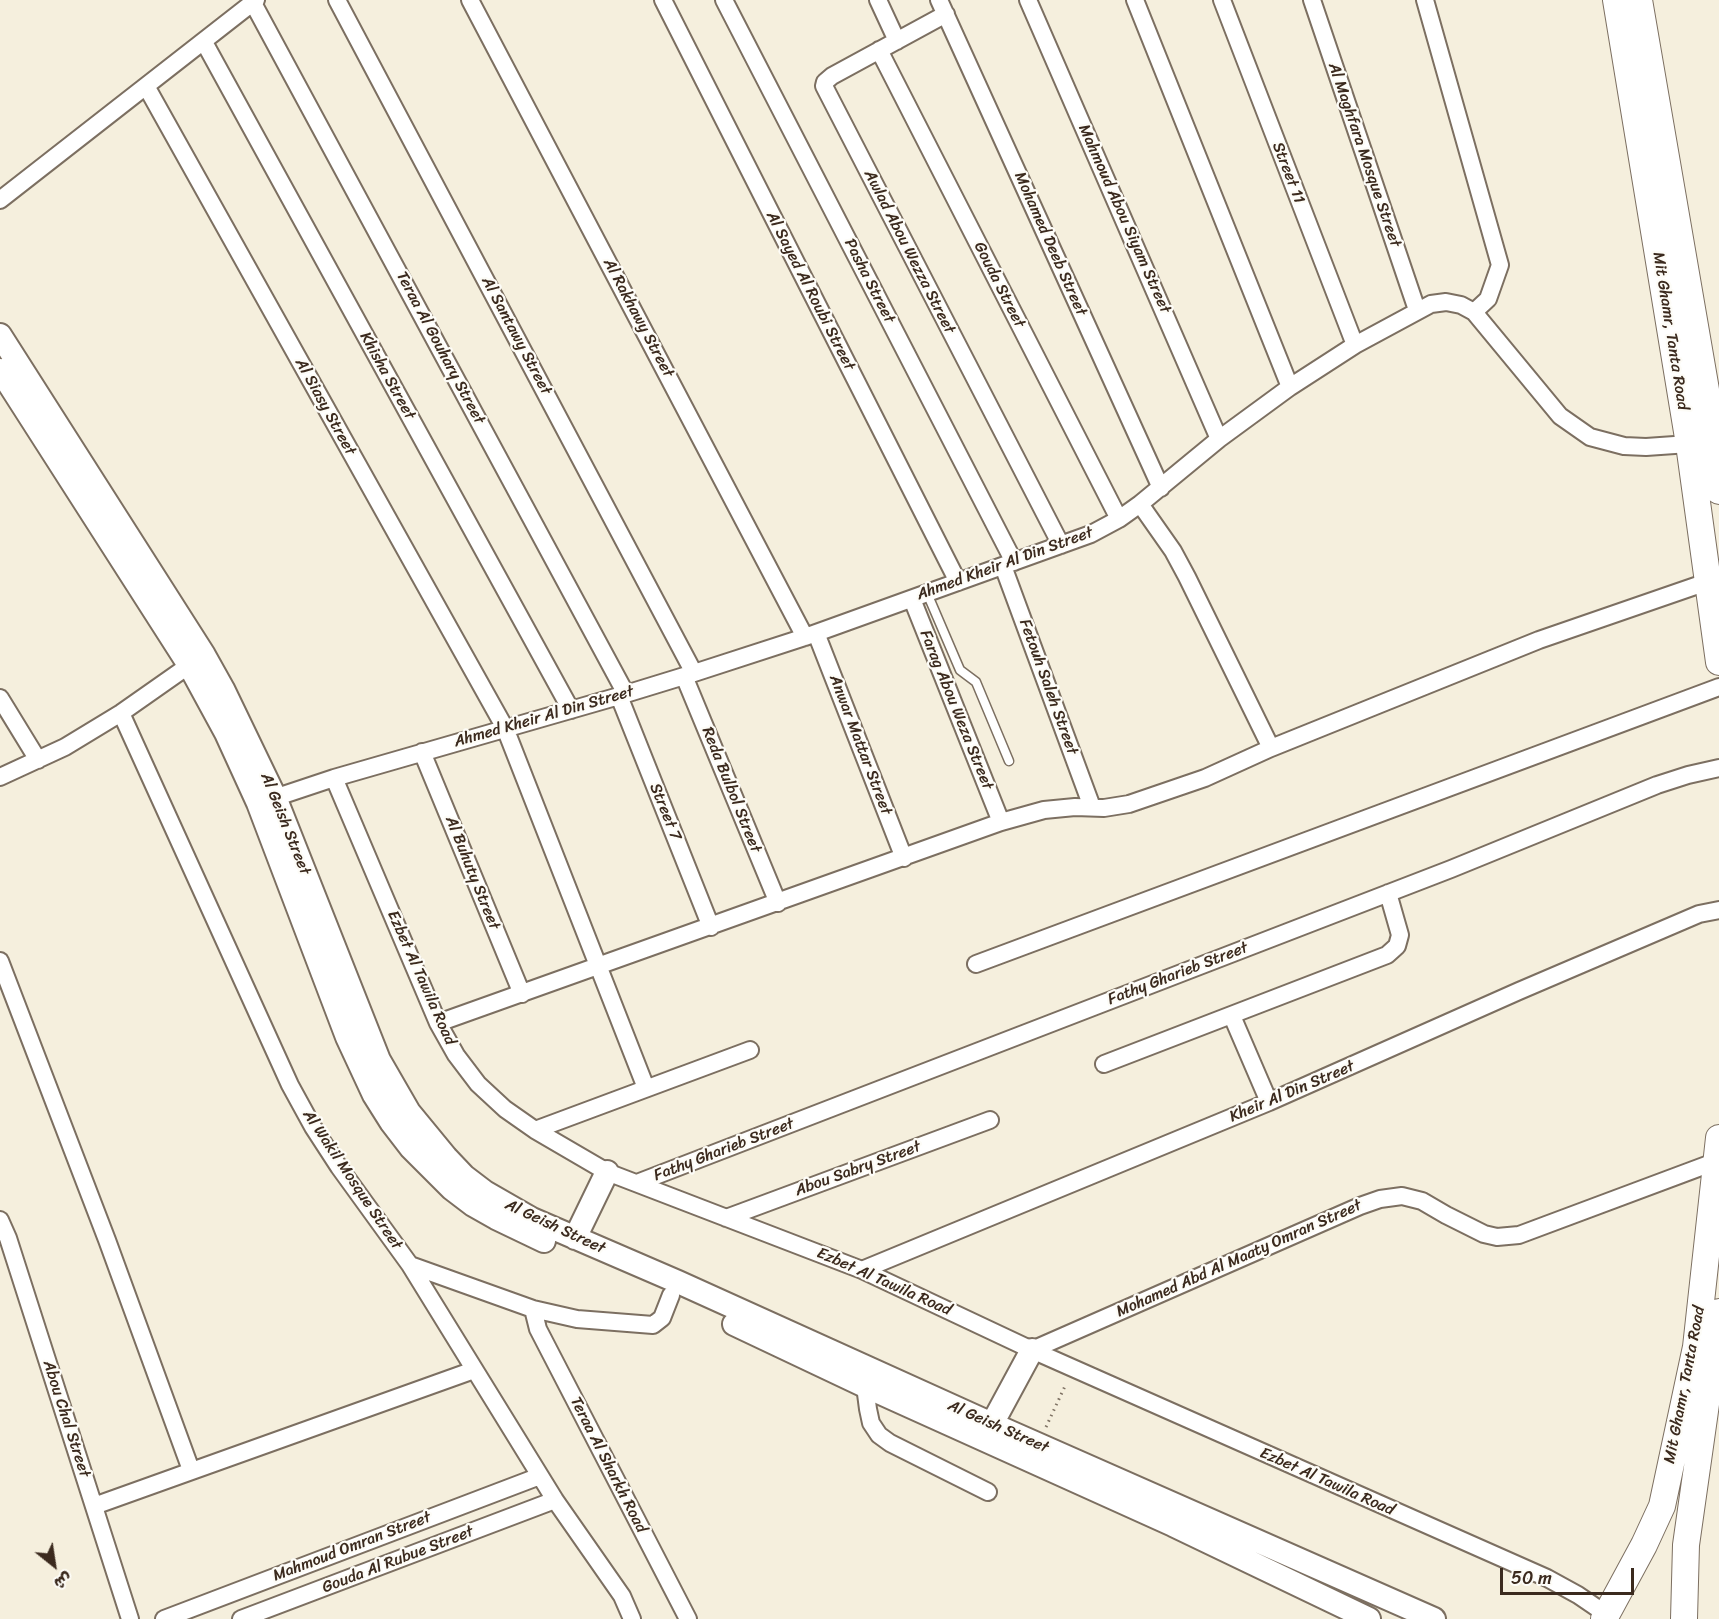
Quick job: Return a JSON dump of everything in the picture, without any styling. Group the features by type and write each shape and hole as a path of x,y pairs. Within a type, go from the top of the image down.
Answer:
{"main road":[{"name":"Mit Ghamr, Tanta Road","path":"1616,0 1708,405 1689,444 1719,662"},
{"name":"Mit Ghamr, Tanta Road","path":"1639,0 1708,405 1719,491"},
{"name":"Al Geish Street","path":"0,335 196,660 226,733 267,800 359,1067 391,1122 439,1164 473,1205 524,1233 866,1377 992,1424 1434,1619"},
{"name":"Al Geish Street","path":"0,370 196,660"},
{"name":"Mit Ghamr, Tanta Road","path":"1605,1617 1644,1545 1662,1506 1696,1347 1718,1150"},
{"name":"Al Geish Street","path":"439,1164 464,1176 485,1192 532,1219 1369,1619"},
{"path":"575,1238 607,1172"},
{"name":"Mit Ghamr, Tanta Road","path":"1684,1619 1686,1545 1719,1312"},
{"path":"992,1424 1032,1350"}],"street":[{"name":"Al Santawy Street","path":"337,0 689,674"},
{"name":"Al Rakhawy Street","path":"470,0 811,635"},
{"name":"Al Sayed Al Roubi Street","path":"663,0 958,582"},
{"name":"Pasha Street","path":"724,0 1009,564"},
{"path":"878,0 897,40"},
{"name":"Mahmoud Abou Siyam Street","path":"1028,0 1219,439"},
{"path":"1135,0 1290,387"},
{"name":"Street 11","path":"1222,0 1354,345"},
{"name":"Al Maghfara Mosque Street","path":"1312,0 1418,310"},
{"path":"1425,0 1500,265 1488,299 1474,312 1560,416 1574,428 1590,437 1624,446 1657,447 1689,444"},
{"path":"0,200 255,1"},
{"name":"Teraa Al Gouhary Street","path":"255,1 622,695"},
{"name":"Awlad Abou Wezza Street","path":"943,7 897,40 827,78 826,91 1061,545"},
{"name":"Mohamed Deeb Street","path":"943,7 1161,488"},
{"name":"Khisha Street","path":"204,42 571,710"},
{"name":"Gouda Street","path":"879,50 1119,519"},
{"name":"Al Siasy Street","path":"146,86 505,728 646,1088"},
{"name":"Ahmed Kheir Al Din Street","path":"267,800 334,778 622,695 811,635 1091,534 1119,519 1140,504 1219,439 1290,387 1354,345 1431,304 1446,302 1461,305 1474,312"},
{"path":"1140,504 1183,568 1270,748"},
{"name":"Fetouh Saleh Street","path":"1009,564 1092,807"},
{"path":"438,1023 1001,822 1044,810 1104,808 1129,804 1205,778 1270,748 1539,640 1707,582"},
{"name":"Farag Abou Weza Street","path":"919,596 1001,822"},
{"name":"Anwar Mattar Street","path":"811,635 904,858"},
{"path":"0,777 65,747 121,713 196,660"},
{"name":"Reda Bulbol Street","path":"689,674 777,903"},
{"path":"976,964 1719,687"},
{"name":"Street 7","path":"622,695 711,927"},
{"path":"0,698 38,760"},
{"name":"Al Wakil Mosque Street","path":"121,713 290,1085 313,1127 410,1265 555,1500 622,1596 632,1619"},
{"name":"Al Buhuty Street","path":"422,752 522,994"},
{"name":"Fathy Gharieb Street","path":"637,1183 1388,893 1658,785 1719,768"},
{"name":"Ezbet Al Tawila Road","path":"334,778 438,1023 456,1055 478,1084 505,1109 535,1130 607,1172 862,1270 1032,1350 1547,1578 1578,1595 1605,1617"},
{"path":"1104,1064 1387,955 1397,946 1400,935 1388,893"},
{"name":"Kheir Al Din Street","path":"862,1270 1269,1102 1699,914 1719,910"},
{"path":"0,961 107,1240 191,1470"},
{"path":"1232,1016 1269,1102"},
{"path":"535,1130 750,1050"},
{"name":"Abou Sabry Street","path":"726,1218 990,1120"},
{"name":"Mohamed Abd Al Maaty Omran Street","path":"1032,1350 1359,1206 1380,1199 1402,1196 1422,1201 1484,1234 1497,1237 1519,1235 1718,1150"},
{"name":"Abou Chal Street","path":"0,1220 8,1238 130,1619"},
{"path":"410,1265 533,1309 577,1319 653,1325 662,1318 671,1295"},
{"name":"Teraa Al Sharkh Road","path":"533,1309 538,1329 688,1619"},
{"path":"94,1506 474,1370"},
{"path":"866,1377 872,1423 879,1435 890,1443 988,1492"},
{"name":"Mahmoud Omran Street","path":"165,1619 540,1476"},
{"name":"Gouda Al Rubue Street","path":"242,1619 555,1500"}],"lane":[{"path":"919,596 960,670 976,682 1009,761"}],"path":[{"path":"1037,1445 1073,1368"}]}
